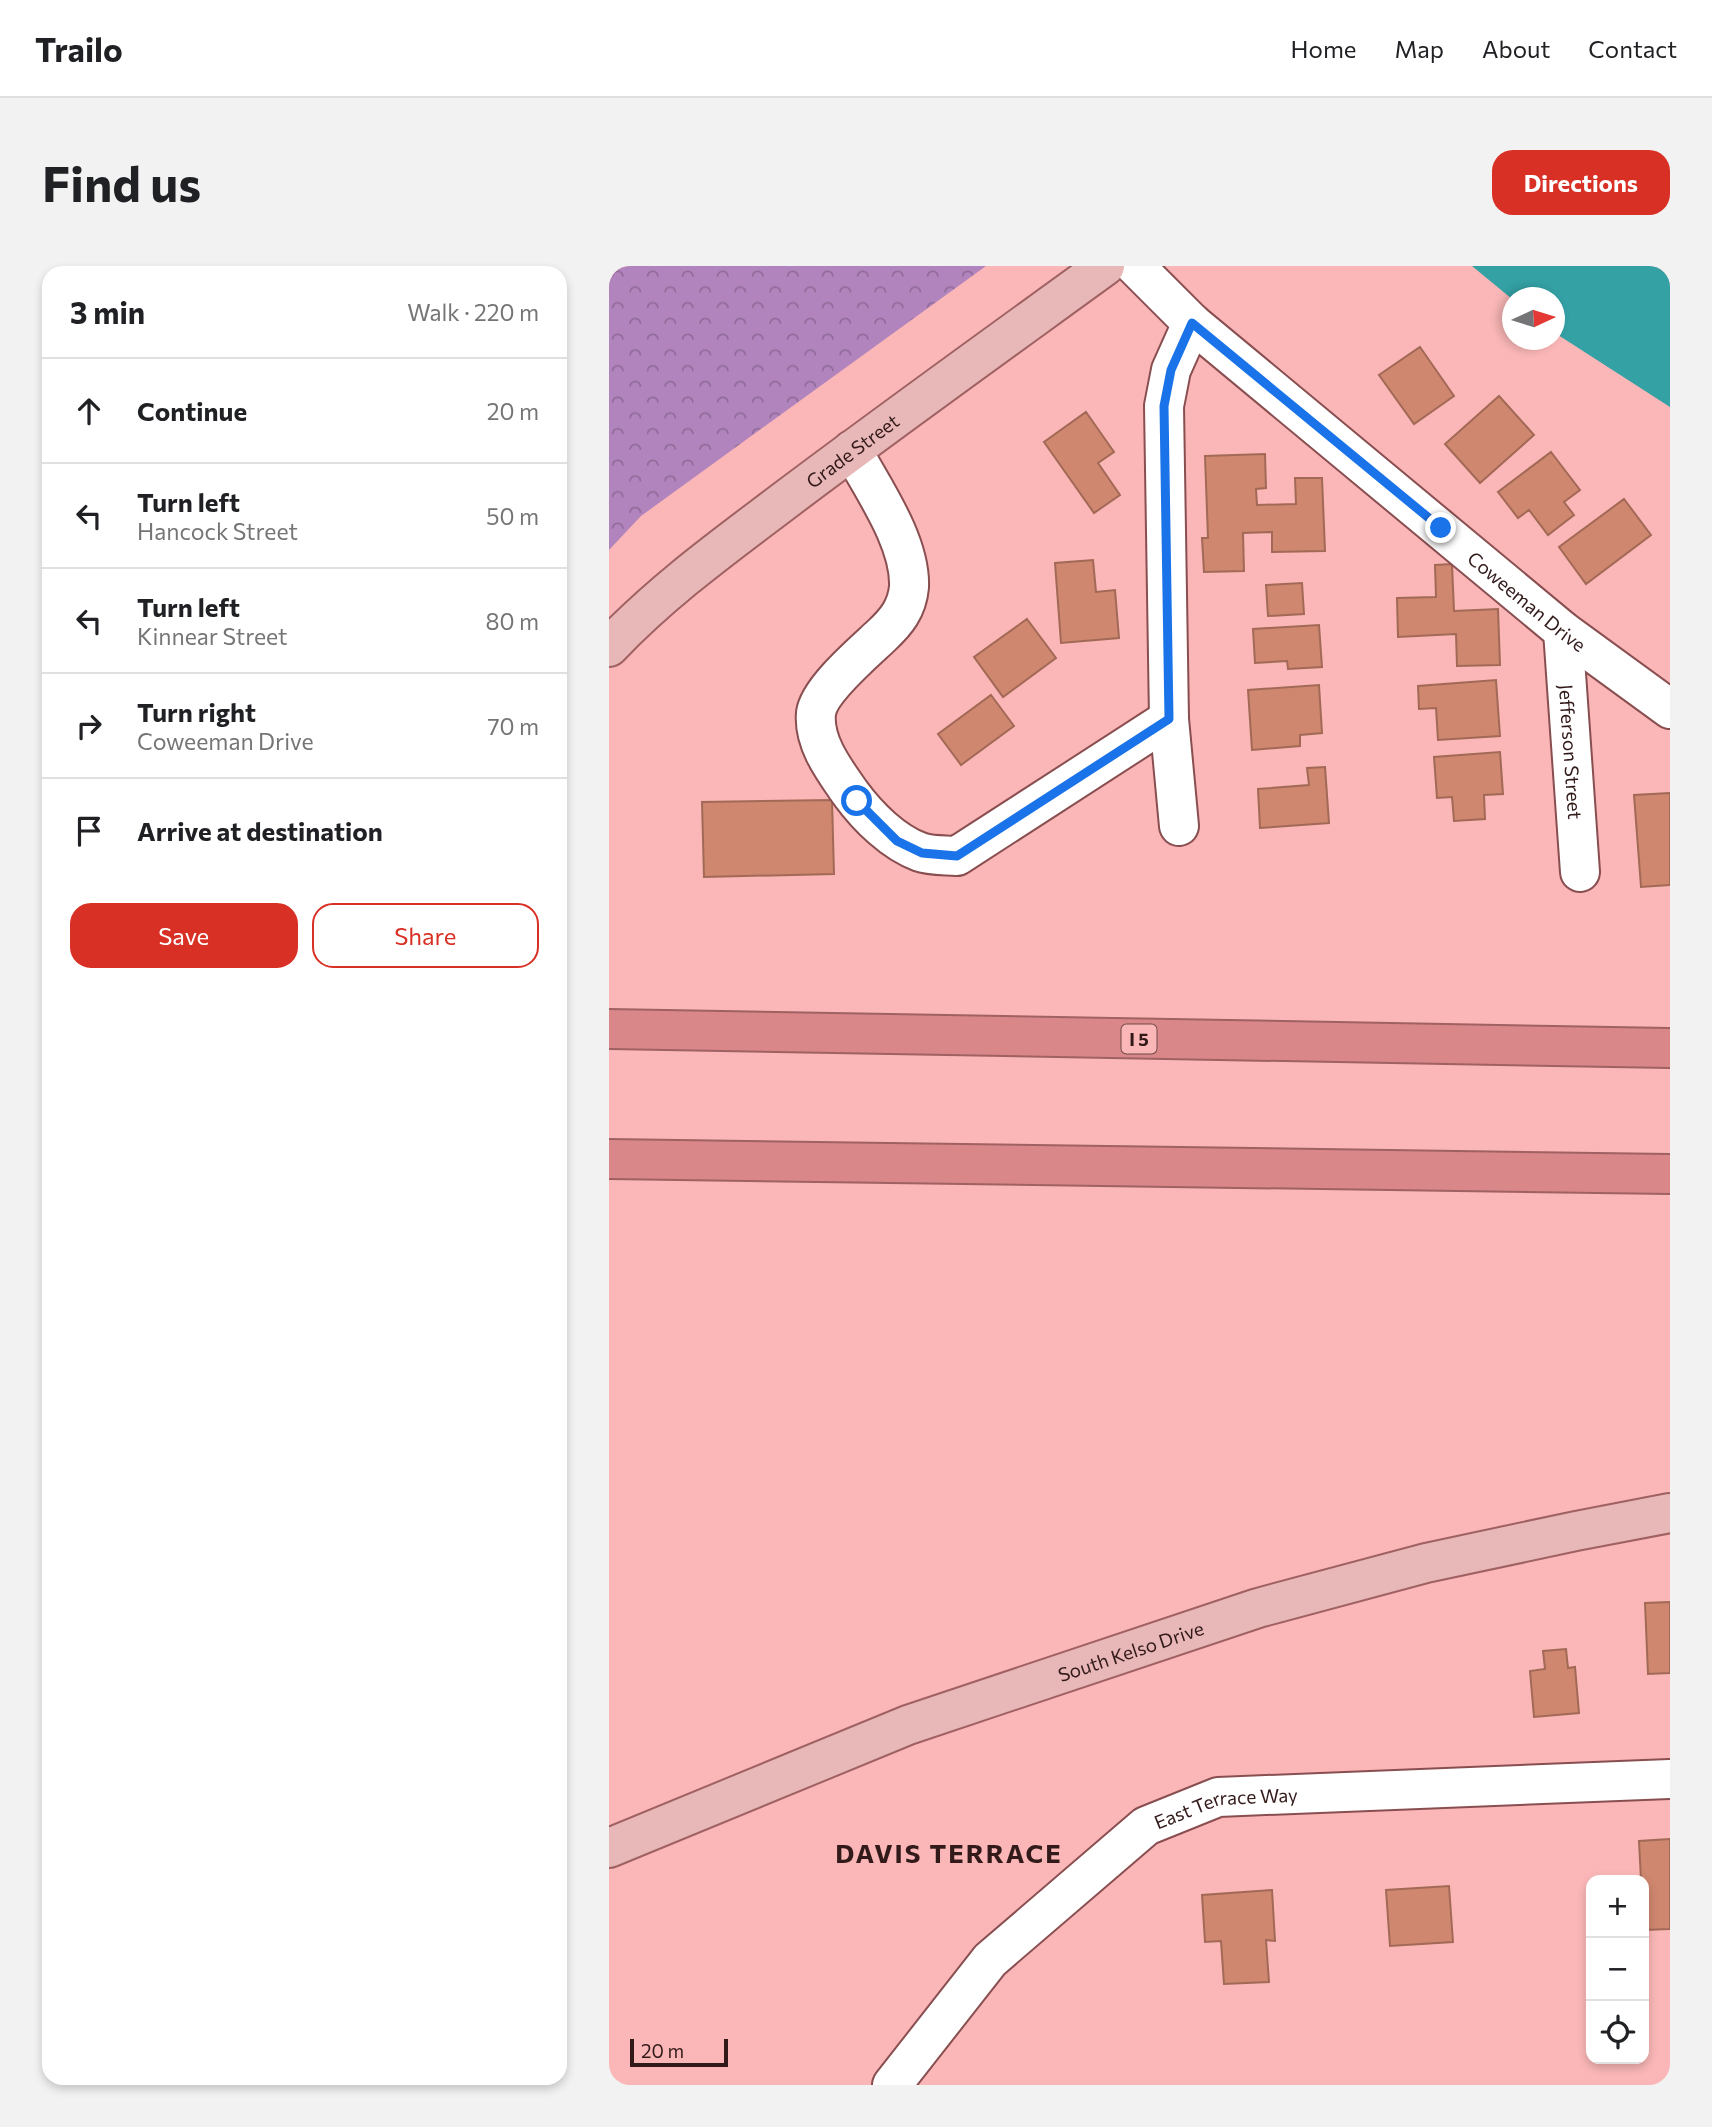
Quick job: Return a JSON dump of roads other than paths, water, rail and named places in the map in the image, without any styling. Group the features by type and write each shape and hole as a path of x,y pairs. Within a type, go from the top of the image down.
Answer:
{"highway":[{"name":"I 5","path":"609,1029 1670,1048"},
{"path":"609,1159 1670,1174"}],"main road":[{"name":"Grade Street","path":"609,647 629,625 680,580 852,450 1105,266"},
{"name":"South Kelso Drive","path":"610,1844 908,1725 1258,1608 1426,1563 1670,1513"}],"street":[{"name":"Coweeman Drive","path":"1135,266 1192,323 1563,631 1670,709"},
{"path":"1179,826 1169,719 1164,406 1171,370 1192,323"},
{"path":"852,450 889,518 906,559 909,586 906,606 896,622 837,677 816,711 819,736 829,764 857,801 897,841 922,853 957,856 1169,719"},
{"name":"Jefferson Street","path":"1563,631 1580,872"},
{"name":"East Terrace Way","path":"892,2085 989,1960 1146,1826 1218,1797 1670,1779"}],"water":[{"path":"1472,266 1670,266 1670,407 1565,339 1565,287 1502,287 1502,291"}],"district":[{"name":"DAVIS TERRACE","path":"949,1852"}]}
